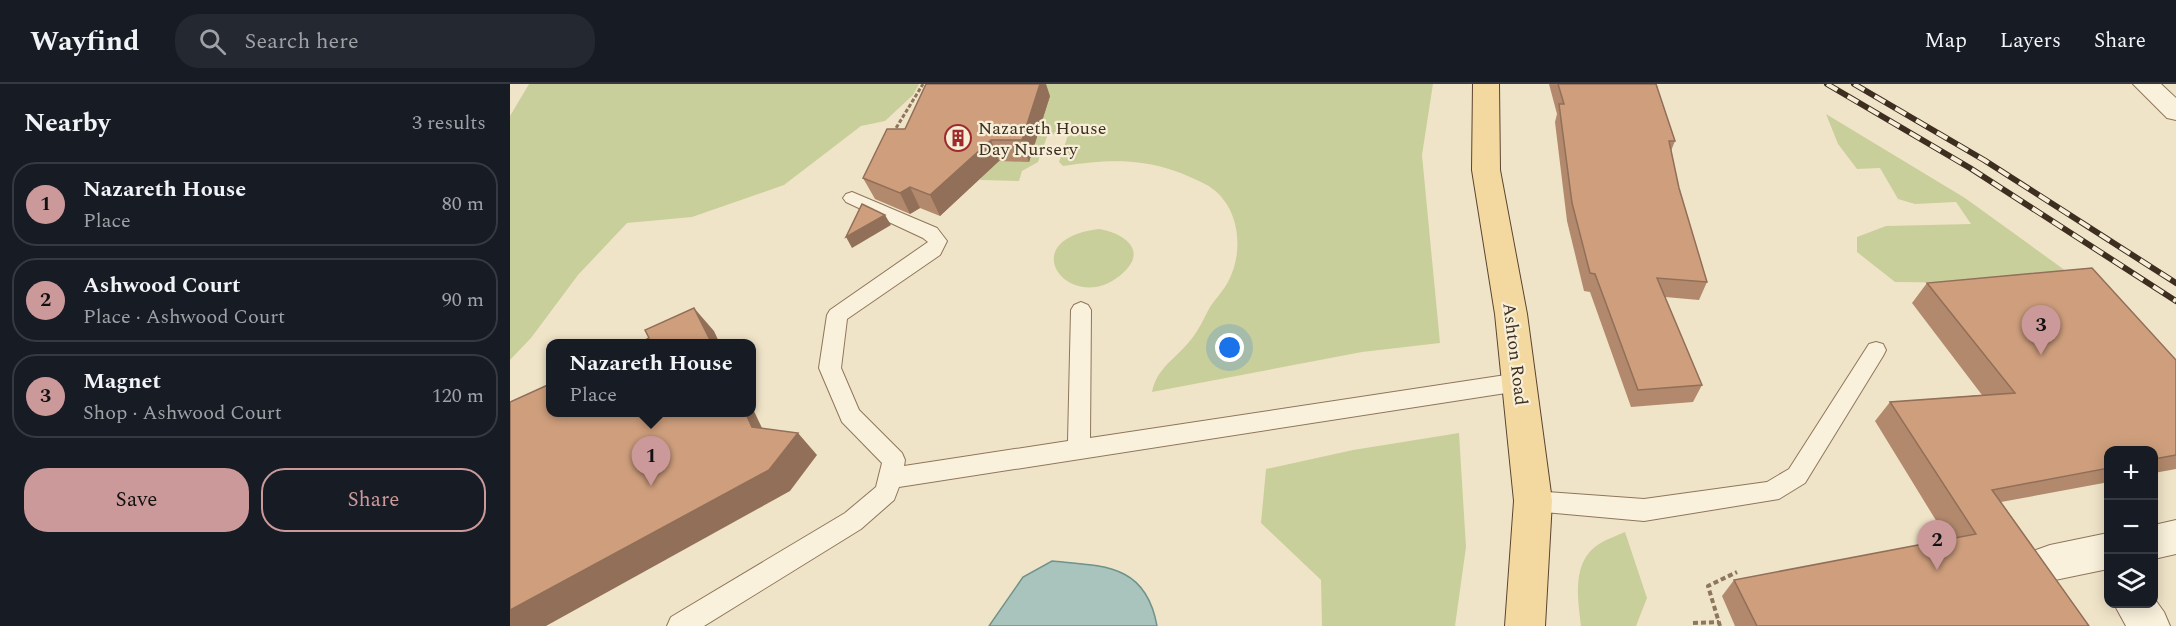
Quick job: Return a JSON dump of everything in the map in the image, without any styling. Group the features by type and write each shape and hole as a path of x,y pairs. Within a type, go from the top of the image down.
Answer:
{"main road":[{"name":"Ashton Road","path":"1486,84 1486,170 1511,314 1533,501 1525,626"}],"street":[{"path":"2158,541 2176,537"},
{"path":"2050,563 2104,556"},
{"path":"2137,608 2150,626"}],"lane":[{"path":"680,626 853,521 886,493 894,460 850,416 830,368 837,315 933,250 938,241 930,233 852,198"},
{"path":"1079,449 1081,310"},
{"path":"1533,501 1644,510 1771,492 1797,476 1876,350"},
{"path":"890,478 1519,382"}],"path":[{"path":"886,142 923,84"},
{"path":"1693,623 1720,624 1708,586 1737,572"}],"green space":[{"path":"529,84 919,84 913,95 885,121 861,126 784,185 692,217 627,223 578,275 531,338 510,360 510,116"},
{"path":"929,84 1433,84 1422,155 1440,343 1362,352 1152,392 1162,370 1195,334 1210,307 1227,284 1234,267 1237,254 1236,227 1225,202 1205,184 1187,175 1152,165 1119,161 1063,166 1059,162 1068,135 1048,134 1038,162 1022,171 1019,181 980,180 1000,125"},
{"path":"1826,114 1965,198 2084,284 1895,282 1857,252 1857,237 1886,226 1971,224 1956,202 1915,204 1898,199 1880,168 1857,169 1838,144"},
{"path":"1099,229 1115,234 1128,242 1134,255 1131,263 1125,271 1106,284 1087,288 1070,283 1059,273 1054,261 1058,247 1072,236"},
{"path":"1459,433 1466,547 1455,626 1322,626 1321,580 1261,523 1266,469 1353,450"},
{"path":"1625,532 1647,598 1636,626 1581,626 1578,581 1584,560 1599,544"}],"water":[{"path":"1052,561 1105,567 1133,580 1143,590 1157,626 989,626 1023,577"}],"building":[{"path":"926,84 1040,84 1022,140 991,140 930,195 910,187 900,193 863,178 887,129 905,129"},
{"path":"1558,84 1656,84 1675,141 1669,141 1679,188 1707,282 1657,278 1702,385 1638,390 1595,274 1590,273 1572,203 1559,104 1564,104"},
{"path":"862,204 885,215 846,237"},
{"path":"2092,268 2176,360 2176,455 2158,458 2158,446 2104,446 2104,469 1992,490 2089,626 1757,626 1734,580 1976,534 1890,402 2015,393 1927,283"},
{"path":"694,308 710,339 647,339 649,338 645,330"},
{"path":"546,386 546,417 747,417 752,427 798,433 769,470 510,610 510,402"}],"railway":[{"path":"1827,84 1970,168 2176,301"},
{"path":"1854,84 1984,160 2176,283"}],"place":[{"name":"Nazareth House Day Nursery","path":"958,138"},
{"name":"Magnet","path":"2041,355"},
{"name":"Nazareth House","path":"651,486"},
{"name":"Ashwood Court","path":"1937,570"}]}
